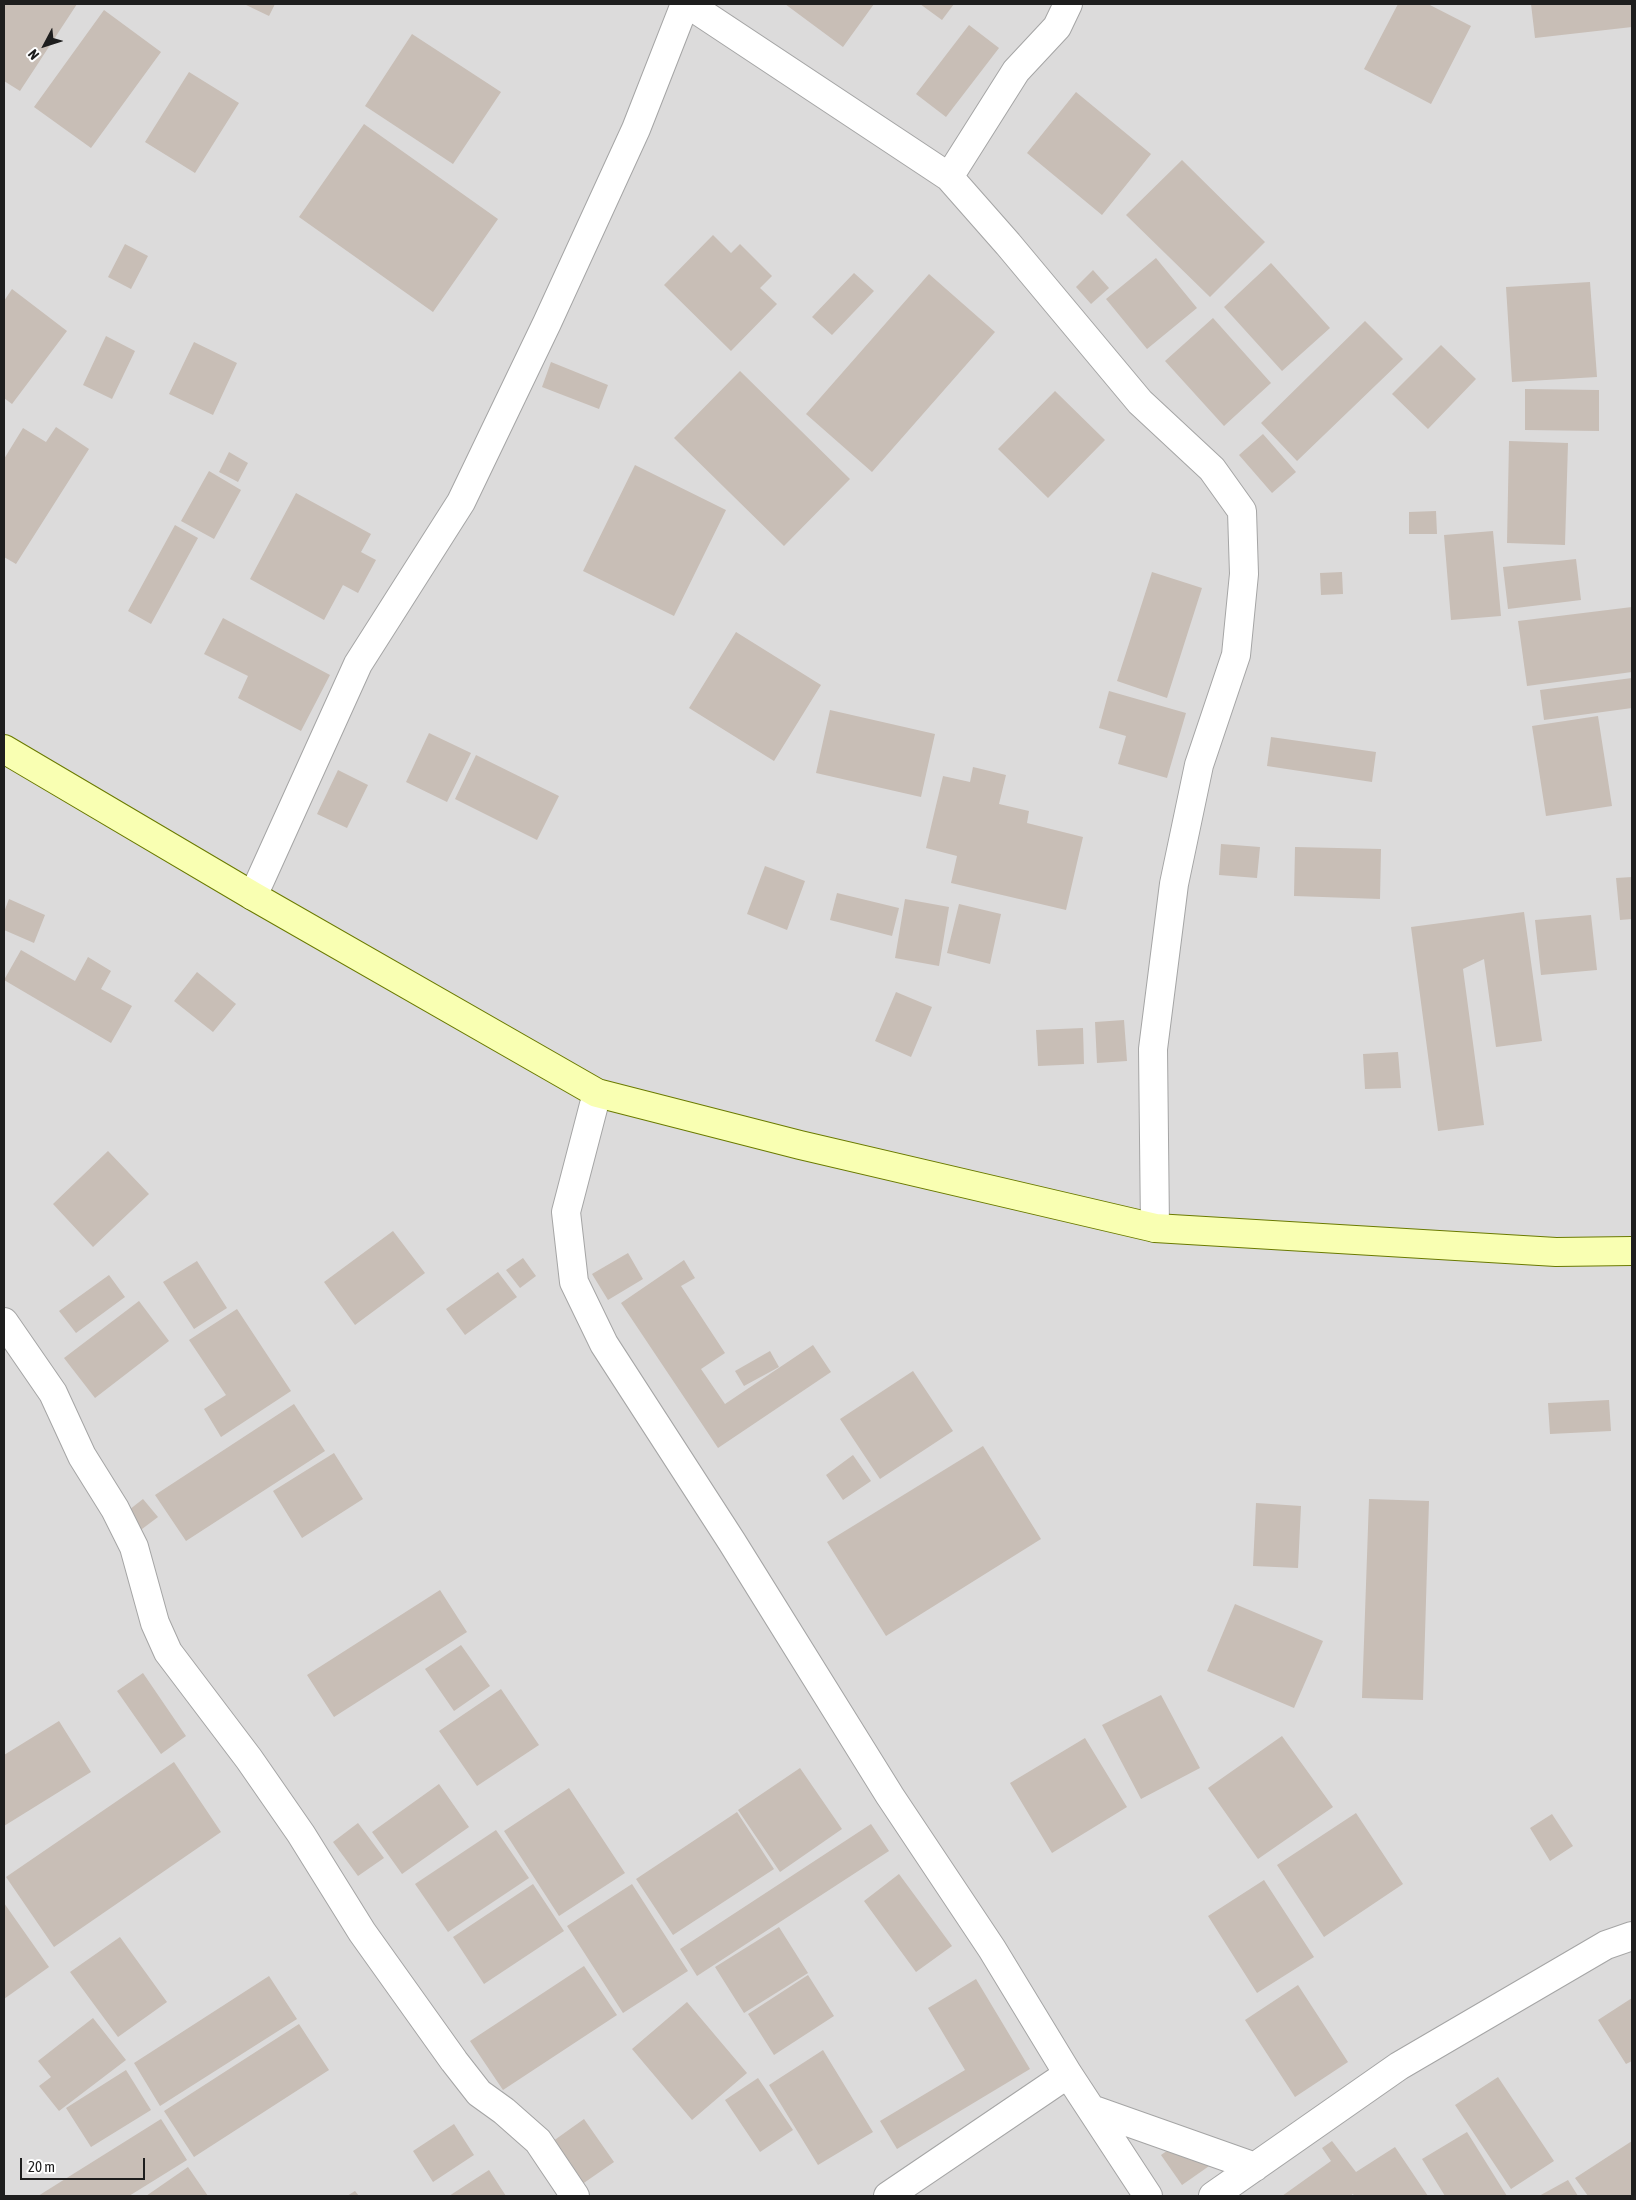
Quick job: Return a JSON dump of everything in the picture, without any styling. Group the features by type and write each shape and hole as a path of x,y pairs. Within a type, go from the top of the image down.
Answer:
{"main road":[{"path":"4,751 597,1093 885,1165 1155,1228 1556,1252 1632,1251"}],"street":[{"path":"253,896 358,664 466,493 636,130 686,4 949,176 1140,402 1212,468 1242,511 1244,574 1236,655 1199,765 1174,884 1153,1049 1155,1228"},
{"path":"949,176 1016,71 1057,27 1068,4"},
{"path":"597,1093 566,1212 574,1282 604,1344 732,1542 885,1788 992,1949 1068,2074 1148,2196"},
{"path":"4,1322 53,1393 82,1456 115,1509 134,1547 155,1624 168,1652 249,1759 301,1834 362,1932 459,2067 479,2093 504,2111 538,2141 575,2196"},
{"path":"1213,2196 1399,2066 1606,1945 1632,1936"},
{"path":"888,2196 1068,2074"},
{"path":"1091,2109 1255,2167"}],"shaded area":[{"path":"4,4 1632,4 1632,2196 4,2196"}],"building":[{"path":"4,4 77,4 20,91 4,81"},
{"path":"244,4 275,4 269,16"},
{"path":"785,4 874,4 843,47"},
{"path":"920,4 954,4 942,20"},
{"path":"1398,4 1428,4 1471,26 1431,104 1364,69"},
{"path":"1531,4 1632,4 1632,27 1535,38"},
{"path":"104,10 161,52 91,148 34,107"},
{"path":"969,25 999,48 946,117 916,94"},
{"path":"412,34 501,92 453,164 365,106"},
{"path":"189,72 239,103 195,173 145,142"},
{"path":"1076,92 1151,154 1102,215 1027,153"},
{"path":"364,124 498,219 433,312 299,217"},
{"path":"1182,160 1265,242 1210,297 1126,215"},
{"path":"713,235 731,253 740,244 772,276 760,288 777,304 731,351 664,285"},
{"path":"125,244 148,256 131,289 108,277"},
{"path":"1156,258 1197,308 1147,349 1106,299"},
{"path":"1271,263 1330,328 1282,371 1224,307"},
{"path":"1093,270 1109,288 1091,304 1076,287"},
{"path":"854,273 874,291 832,335 812,317"},
{"path":"929,274 995,332 872,472 806,414"},
{"path":"1590,282 1597,377 1512,382 1506,287"},
{"path":"12,289 67,331 12,404 4,398 4,301"},
{"path":"1213,318 1271,383 1224,426 1165,361"},
{"path":"1365,321 1403,359 1297,461 1261,423"},
{"path":"106,336 135,351 112,399 83,385"},
{"path":"194,342 237,363 213,415 169,394"},
{"path":"1441,345 1476,379 1428,429 1392,394"},
{"path":"551,362 608,385 599,409 542,387"},
{"path":"740,371 850,479 784,546 674,438"},
{"path":"1525,389 1599,390 1599,431 1525,430"},
{"path":"1055,391 1105,440 1048,498 998,449"},
{"path":"56,427 89,449 16,564 4,557 4,459 23,428 46,442"},
{"path":"1263,434 1296,472 1272,493 1239,455"},
{"path":"1509,441 1568,443 1565,545 1507,543"},
{"path":"229,452 248,463 238,482 219,472"},
{"path":"635,465 726,510 674,616 583,571"},
{"path":"209,471 241,490 214,539 181,521"},
{"path":"296,493 371,534 361,552 376,560 358,593 343,585 324,620 250,579"},
{"path":"1436,511 1437,534 1409,534 1409,512"},
{"path":"175,525 198,538 151,624 128,611"},
{"path":"1493,531 1501,616 1451,620 1444,535"},
{"path":"1576,559 1581,600 1508,609 1503,567"},
{"path":"1152,572 1202,588 1167,698 1117,681"},
{"path":"1342,572 1343,594 1321,595 1320,573"},
{"path":"1632,607 1632,672 1527,686 1518,621"},
{"path":"223,618 330,675 301,731 238,698 248,676 204,654"},
{"path":"736,632 821,685 774,761 689,708"},
{"path":"1632,678 1632,708 1544,720 1540,690"},
{"path":"1109,691 1186,713 1167,778 1118,764 1126,736 1099,728"},
{"path":"830,710 935,734 921,797 816,773"},
{"path":"1598,716 1612,806 1546,816 1532,726"},
{"path":"429,733 471,753 447,802 406,782"},
{"path":"1271,737 1376,752 1372,782 1267,766"},
{"path":"476,755 559,796 537,840 455,799"},
{"path":"973,767 1006,775 999,804 1029,811 1027,823 1083,837 1066,910 951,883 957,856 926,848 943,776 970,782"},
{"path":"338,770 368,785 347,828 317,814"},
{"path":"1221,844 1260,847 1257,878 1219,875"},
{"path":"1295,847 1381,849 1380,899 1294,896"},
{"path":"765,866 805,881 787,930 747,914"},
{"path":"1632,877 1632,919 1620,920 1616,878"},
{"path":"837,893 899,908 892,936 830,920"},
{"path":"9,899 45,915 34,943 4,930 4,912"},
{"path":"905,899 949,907 939,966 895,958"},
{"path":"959,904 1001,914 990,964 947,953"},
{"path":"1524,912 1542,1041 1496,1047 1484,959 1463,969 1484,1125 1438,1131 1411,927"},
{"path":"1591,915 1597,970 1541,975 1535,920"},
{"path":"21,950 75,981 88,957 111,971 101,989 132,1006 111,1043 4,980"},
{"path":"197,972 236,1004 213,1032 174,1001"},
{"path":"896,992 932,1007 911,1057 875,1041"},
{"path":"1124,1020 1127,1061 1097,1063 1095,1022"},
{"path":"1083,1028 1084,1064 1038,1066 1036,1030"},
{"path":"1398,1052 1401,1088 1365,1089 1363,1054"},
{"path":"108,1151 149,1194 93,1247 53,1204"},
{"path":"393,1231 425,1273 355,1325 324,1282"},
{"path":"628,1253 643,1279 608,1300 592,1274"},
{"path":"523,1258 536,1276 520,1288 506,1270"},
{"path":"684,1260 695,1278 681,1286 725,1353 701,1369 725,1404 813,1345 831,1372 718,1448 621,1303"},
{"path":"197,1261 227,1308 194,1329 163,1282"},
{"path":"498,1272 517,1297 465,1335 446,1309"},
{"path":"109,1275 125,1297 76,1333 59,1311"},
{"path":"139,1301 169,1341 95,1398 64,1358"},
{"path":"237,1309 291,1391 221,1437 204,1409 226,1395 189,1340"},
{"path":"770,1351 779,1367 744,1386 735,1371"},
{"path":"913,1371 953,1431 880,1479 840,1419"},
{"path":"1609,1400 1611,1431 1550,1434 1548,1403"},
{"path":"294,1404 325,1451 186,1541 155,1495"},
{"path":"983,1446 1041,1539 886,1636 827,1542"},
{"path":"334,1453 363,1499 302,1538 273,1491"},
{"path":"853,1455 871,1481 843,1500 826,1475"},
{"path":"143,1499 158,1517 134,1535 120,1517"},
{"path":"1369,1499 1429,1501 1423,1700 1362,1698"},
{"path":"1256,1503 1301,1506 1298,1568 1253,1566"},
{"path":"440,1590 467,1632 334,1717 307,1675"},
{"path":"1235,1604 1323,1641 1294,1708 1207,1671"},
{"path":"461,1645 490,1686 454,1711 425,1669"},
{"path":"143,1673 186,1736 161,1754 117,1691"},
{"path":"501,1689 539,1745 477,1786 439,1731"},
{"path":"1161,1695 1200,1768 1141,1799 1102,1725"},
{"path":"59,1721 91,1772 4,1826 4,1755"},
{"path":"1282,1736 1333,1807 1258,1859 1208,1788"},
{"path":"1085,1738 1127,1807 1052,1853 1010,1783"},
{"path":"174,1762 221,1832 54,1947 6,1877"},
{"path":"800,1768 842,1829 780,1872 738,1810"},
{"path":"439,1784 469,1827 402,1874 372,1832"},
{"path":"569,1788 625,1873 559,1916 504,1831"},
{"path":"737,1812 774,1869 673,1935 636,1879"},
{"path":"1356,1813 1403,1884 1324,1937 1277,1865"},
{"path":"1552,1814 1573,1846 1550,1861 1530,1828"},
{"path":"358,1823 384,1858 358,1876 333,1842"},
{"path":"871,1824 889,1851 697,1976 680,1949"},
{"path":"496,1830 529,1878 448,1932 415,1884"},
{"path":"899,1874 952,1946 916,1972 864,1901"},
{"path":"1264,1880 1314,1957 1257,1993 1208,1916"},
{"path":"533,1884 564,1931 484,1984 453,1937"},
{"path":"632,1884 688,1971 623,2013 567,1926"},
{"path":"4,1903 49,1967 4,1999"},
{"path":"779,1927 808,1973 744,2013 715,1967"},
{"path":"120,1937 167,2002 118,2037 70,1972"},
{"path":"584,1966 617,2015 503,2090 470,2041"},
{"path":"808,1975 834,2016 774,2055 748,2014"},
{"path":"269,1976 297,2019 160,2106 134,2063"},
{"path":"976,1979 1030,2069 897,2149 880,2121 965,2070 928,2008"},
{"path":"1298,1985 1348,2062 1295,2097 1245,2020"},
{"path":"1632,1998 1632,2061 1626,2064 1598,2020"},
{"path":"687,2002 747,2073 692,2120 632,2049"},
{"path":"93,2018 126,2060 59,2111 39,2086 51,2077 38,2061"},
{"path":"299,2024 329,2070 194,2157 164,2111"},
{"path":"823,2050 873,2132 818,2165 769,2085"},
{"path":"126,2070 151,2110 91,2147 66,2108"},
{"path":"1498,2077 1554,2161 1511,2189 1455,2105"},
{"path":"758,2078 793,2130 760,2152 725,2100"},
{"path":"161,2119 187,2160 129,2196 38,2196"},
{"path":"584,2119 614,2162 578,2187 549,2144"},
{"path":"454,2124 474,2155 433,2182 413,2151"},
{"path":"1467,2132 1507,2196 1445,2196 1422,2159"},
{"path":"1191,2134 1212,2164 1182,2185 1161,2155"},
{"path":"1332,2141 1356,2172 1395,2147 1428,2196 1354,2196 1353,2194 1350,2196 1282,2196 1331,2161 1322,2148"},
{"path":"1632,2141 1632,2196 1588,2196 1575,2178"},
{"path":"188,2167 208,2196 146,2196"},
{"path":"489,2170 506,2196 449,2196"},
{"path":"1568,2180 1578,2196 1539,2196"},
{"path":"355,2191 359,2196 347,2196"}]}
